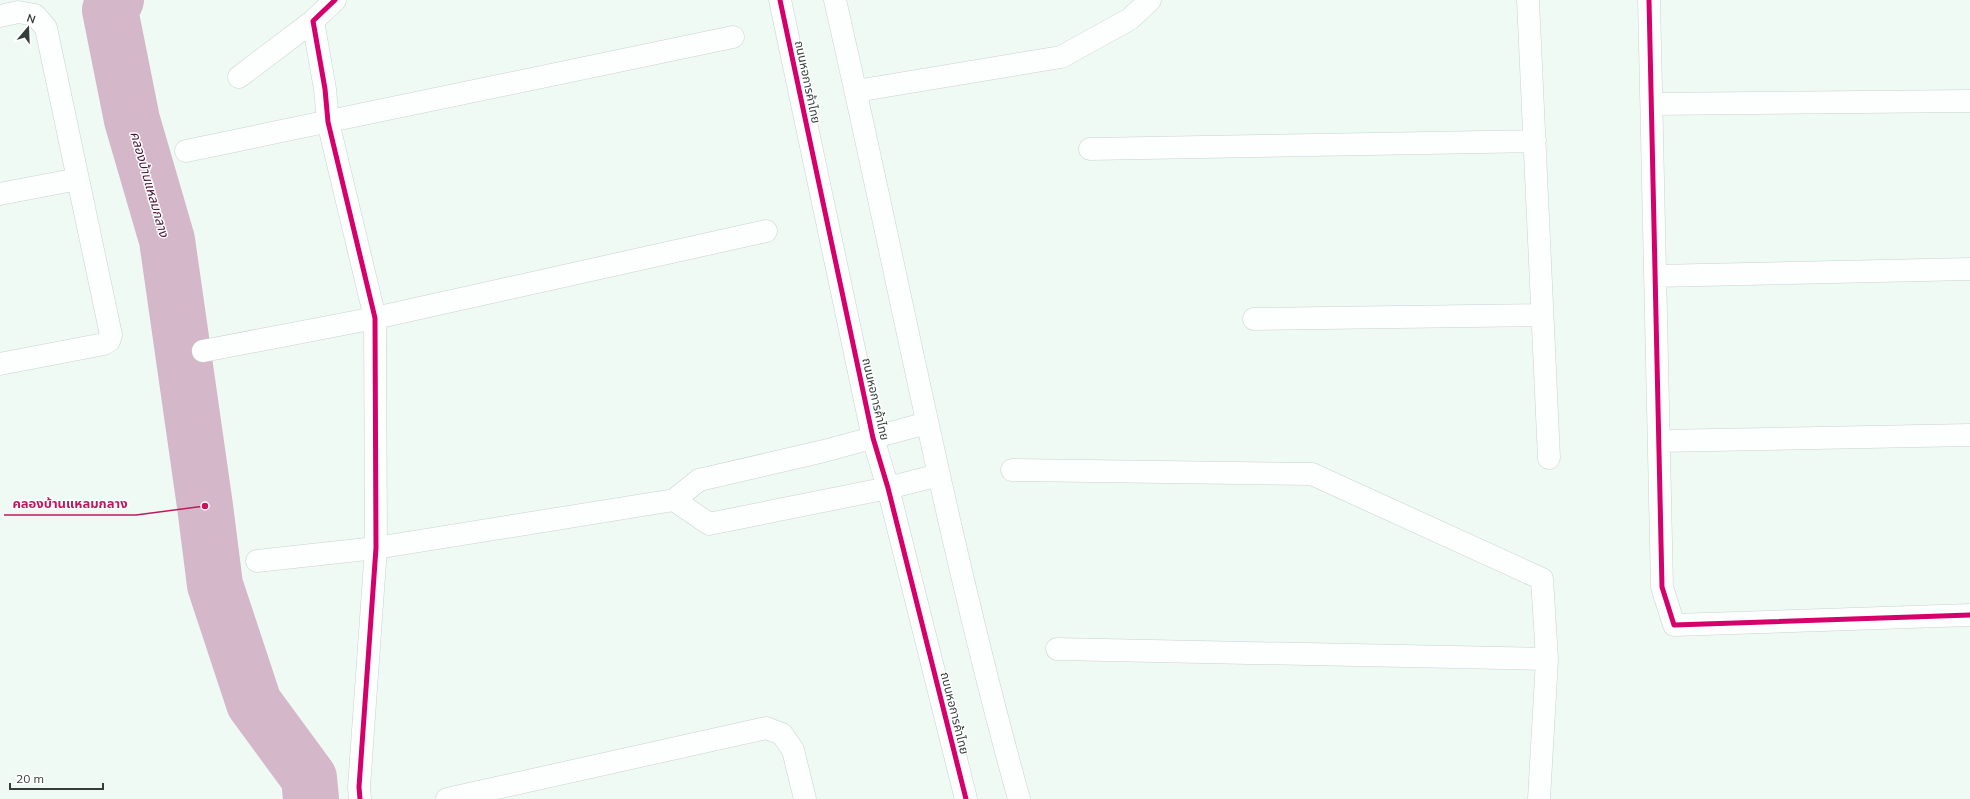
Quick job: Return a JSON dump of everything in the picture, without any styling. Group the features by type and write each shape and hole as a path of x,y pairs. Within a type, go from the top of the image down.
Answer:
{"street":[{"path":"239,77 313,21 335,0"},
{"name":"ถนนหอการค้าไทย","path":"780,0 873,438 888,488 966,799"},
{"path":"834,0 856,91 927,423 987,686 1019,799"},
{"path":"856,91 1061,57 1130,19 1150,0"},
{"path":"1528,0 1548,458"},
{"path":"1650,0 1662,587 1674,625 1970,615"},
{"path":"0,16 18,12 35,15 46,28 111,335 109,341 0,364"},
{"path":"313,21 325,89 328,122 375,318 376,548 359,787 360,799"},
{"path":"186,151 733,37"},
{"path":"1652,104 1970,101"},
{"path":"1090,149 1535,141"},
{"path":"0,194 78,179"},
{"path":"202,351 375,318 766,231"},
{"path":"1656,276 1970,269"},
{"path":"1254,319 1542,315"},
{"path":"257,560 376,548 674,500 699,480 824,451 927,423"},
{"path":"1659,441 1970,435"},
{"path":"1012,470 1312,474 1542,578 1547,659 1539,799"},
{"path":"674,500 709,524 888,488 939,475"},
{"path":"1057,649 1547,659"},
{"path":"447,799 766,728 782,734 794,750 805,799"}],"waterway":[{"name":"คลองบ้านแหลมกลาง","path":"116,0 110,10 132,120 167,240 215,585 254,703 309,778 311,799"}],"cycle path":[{"path":"335,0 313,21 325,89 328,122 375,318 376,548 359,787 360,799"},
{"path":"780,0 873,438 888,488 966,799"},
{"path":"1649,0 1662,587 1674,625 1970,615"}],"place":[{"name":"คลองบ้านแหลมกลาง","path":"205,506"}]}
